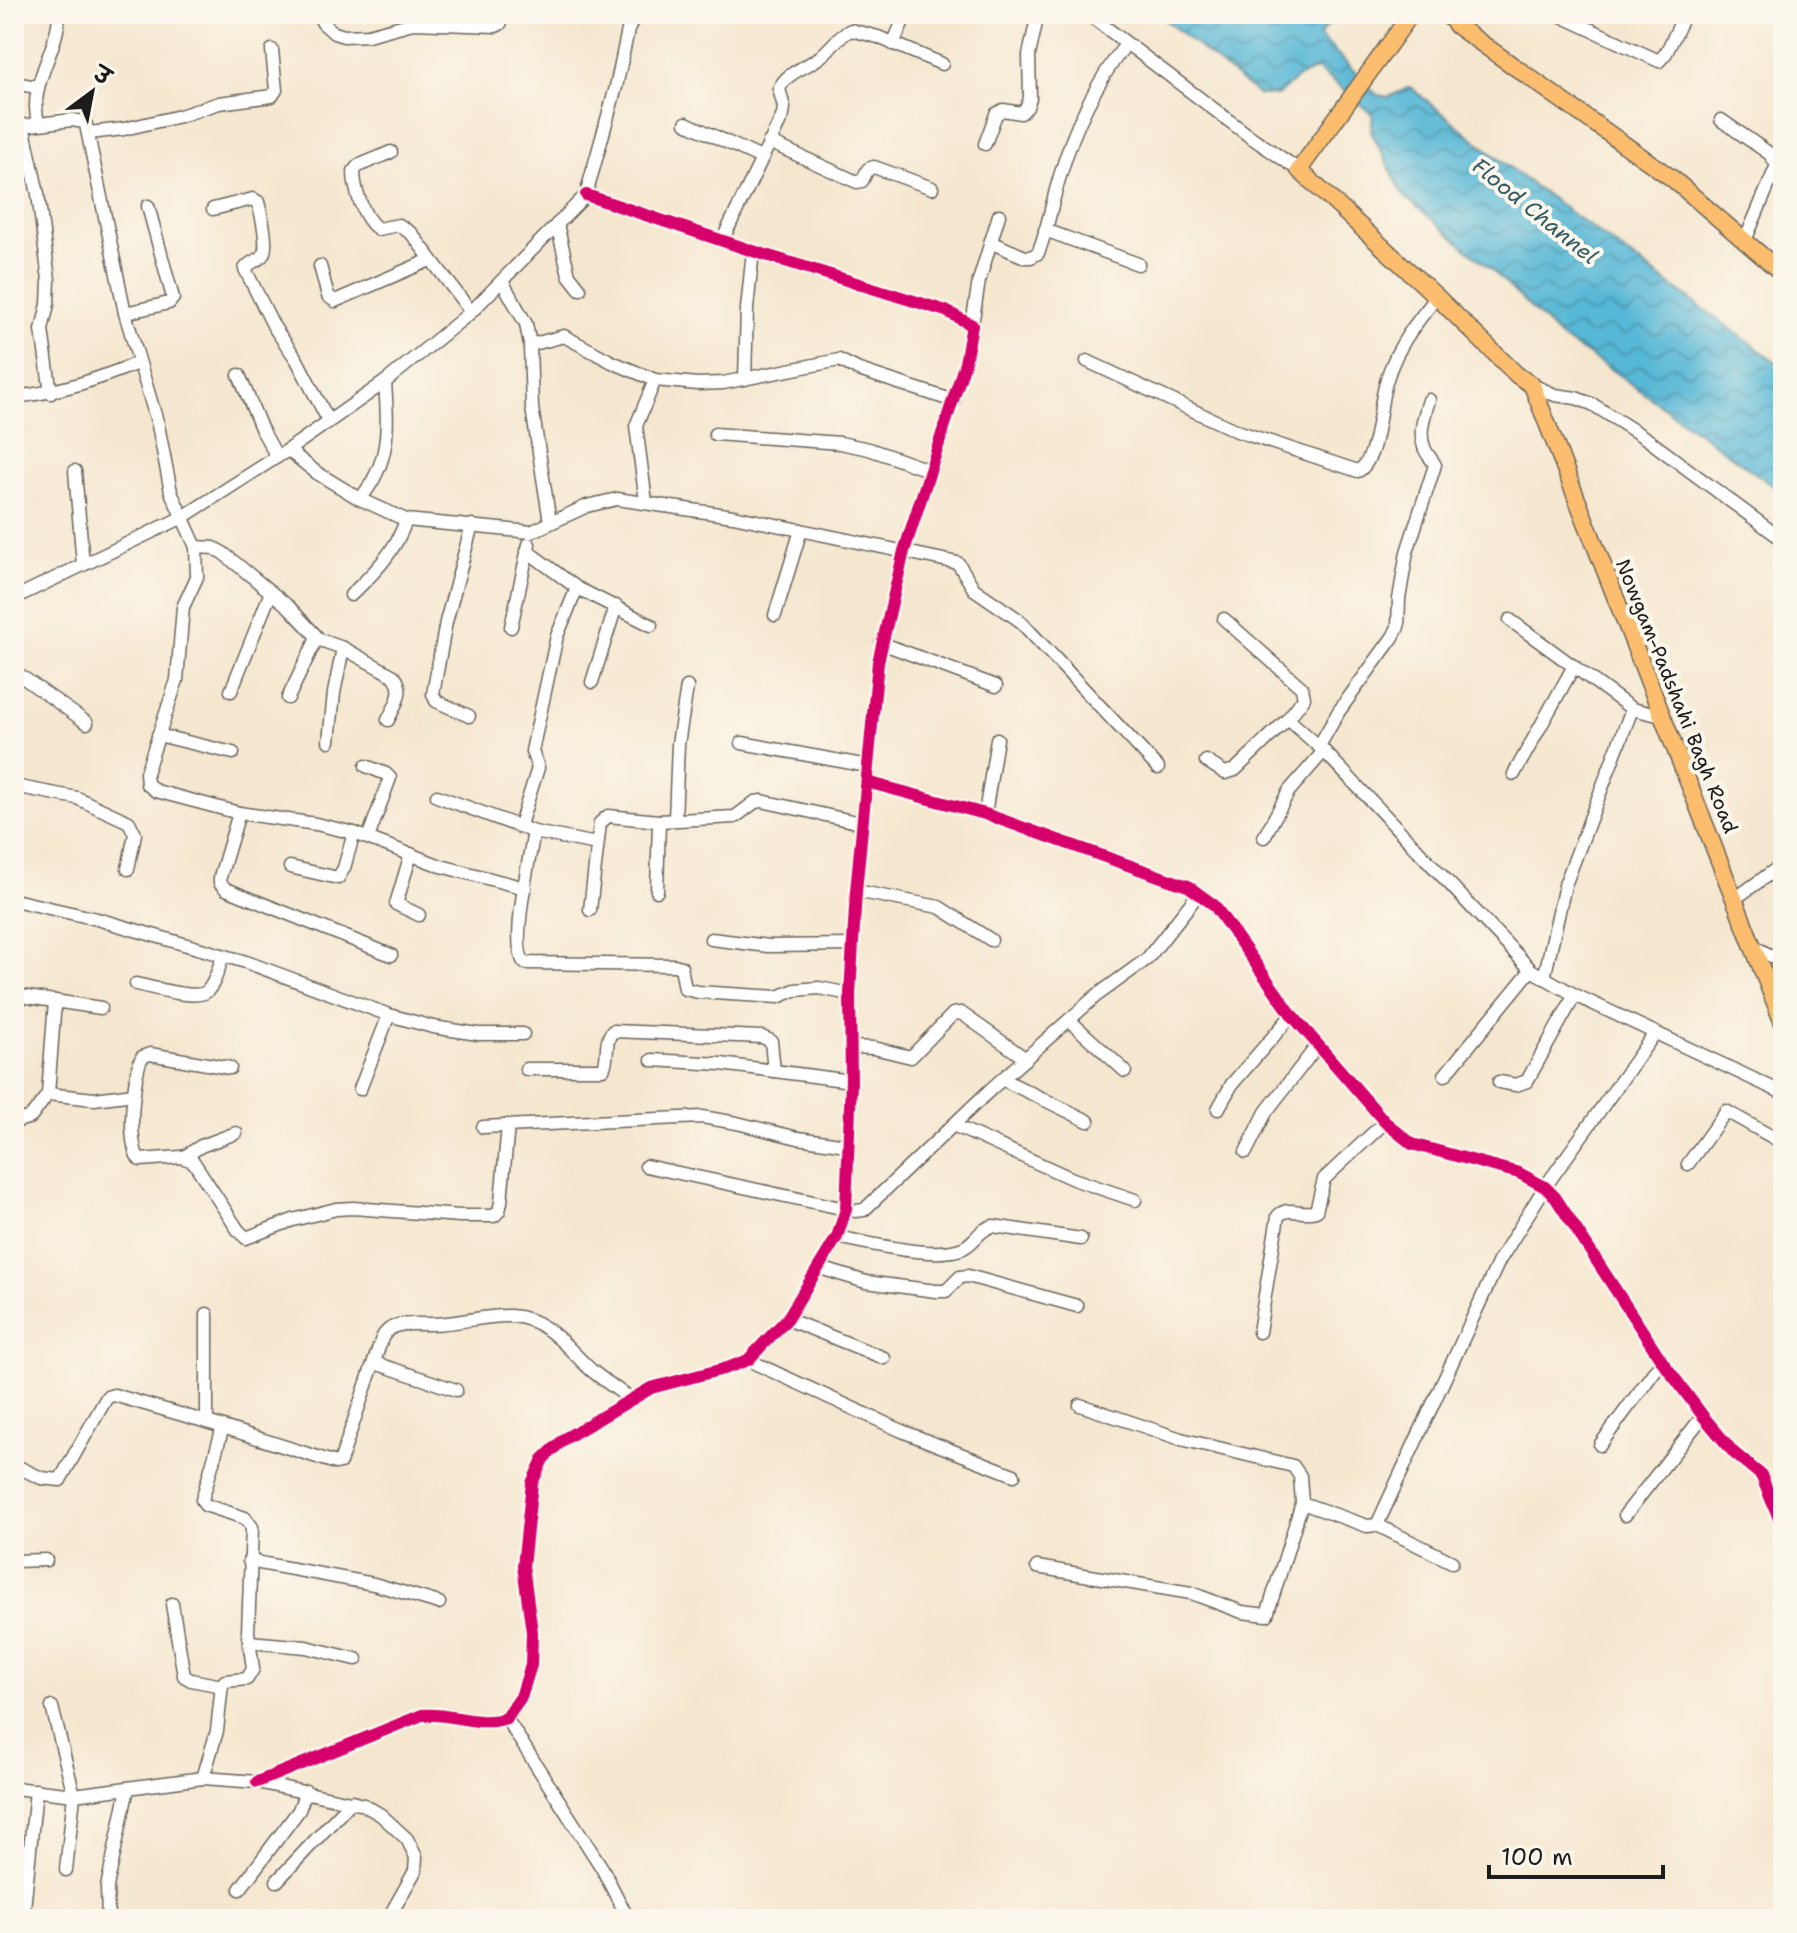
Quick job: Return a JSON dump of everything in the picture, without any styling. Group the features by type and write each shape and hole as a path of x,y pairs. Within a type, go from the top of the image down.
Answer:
{"main road":[{"path":"1411,14 1304,163 1517,375 1532,385"},
{"path":"1447,14 1457,26 1673,179 1780,271"},
{"name":"Nowgam-Padshahi Bagh Road","path":"1532,385 1783,1023"}],"street":[{"path":"38,122 35,111 37,87 57,37 59,14"},
{"path":"318,14 334,33 352,37 413,23 496,26 505,14"},
{"path":"14,598 183,517 385,382 471,312 586,195 616,87 628,30 635,14"},
{"path":"893,44 906,14"},
{"path":"985,144 996,114 1003,110 1021,113 1029,102 1030,46 1038,14"},
{"path":"1088,14 1126,44 1304,163"},
{"path":"1557,14 1659,61 1685,14"},
{"path":"722,241 783,115 779,89 788,76 817,59 837,38 851,30 942,64"},
{"path":"990,242 1031,257 1038,253 1061,171 1081,117 1096,86 1126,44"},
{"path":"89,133 124,129 219,103 272,96 276,90 272,50"},
{"path":"14,83 37,87"},
{"path":"51,393 42,330 49,280 38,194 19,126 79,120 84,122 89,133 125,313 158,425 171,492 196,547 197,577 183,607 177,680 145,781 150,788 239,813 354,833 441,866 525,888"},
{"path":"1721,120 1770,154 1777,165 1744,243"},
{"path":"686,123 761,158"},
{"path":"769,142 857,182 862,181 868,169 874,167 932,188"},
{"path":"391,152 355,168 353,175 373,226 378,229 399,225 405,228 471,312"},
{"path":"586,195 946,311 972,325"},
{"path":"213,209 253,199 258,202 265,248 262,256 248,263 245,269 274,327 297,360 328,420"},
{"path":"125,313 169,303 173,298 148,206"},
{"path":"257,1782 422,1715 446,1714 488,1722 506,1718 521,1697 531,1665 532,1632 523,1566 536,1470 552,1448 564,1439 651,1388 748,1360 787,1319 837,1237 846,1209 851,1081 850,994 856,891 881,643 904,551 970,346 979,281 999,215"},
{"path":"557,224 569,275 580,289"},
{"path":"1045,230 1138,264"},
{"path":"745,379 753,251"},
{"path":"320,266 328,296 335,301 430,260"},
{"path":"502,281 526,324 530,345 532,408 550,522"},
{"path":"1087,361 1237,431 1358,471 1364,468 1368,460 1380,419 1383,393 1399,347 1437,297"},
{"path":"530,345 564,336 612,362 655,380 698,384 745,379 839,360 859,370 954,401"},
{"path":"14,397 83,385 138,363"},
{"path":"239,375 261,428 283,453 360,499 406,520 531,532 608,499 646,502 801,530 962,566 969,585 1019,620 1158,768"},
{"path":"646,502 636,426 655,380"},
{"path":"360,499 378,476 383,460 387,418 385,382"},
{"path":"1532,385 1555,395 1592,404 1647,439 1783,540"},
{"path":"1264,837 1289,791 1321,749 1339,711 1386,649 1398,627 1407,552 1434,469 1432,459 1424,449 1422,431 1429,400"},
{"path":"715,434 840,443 869,449 931,471"},
{"path":"75,471 83,564"},
{"path":"351,595 386,559 401,538 406,520"},
{"path":"469,716 436,701 433,694 446,622 472,525"},
{"path":"775,615 801,530"},
{"path":"511,627 531,532"},
{"path":"196,547 218,549 271,592 317,638 343,648 394,676 399,682 400,695 388,720"},
{"path":"527,551 577,588 651,625"},
{"path":"520,825 538,768 532,751 553,652 577,588"},
{"path":"231,691 271,592"},
{"path":"592,682 616,606"},
{"path":"1206,761 1225,773 1235,770 1288,719 1304,698 1302,688 1224,619"},
{"path":"1510,620 1632,709 1662,716"},
{"path":"288,698 317,638"},
{"path":"881,643 996,686"},
{"path":"329,741 343,648"},
{"path":"1514,774 1574,666"},
{"path":"14,671 87,723"},
{"path":"675,820 678,744 687,687"},
{"path":"1544,978 1565,885 1632,709"},
{"path":"1288,719 1321,749 1531,970 1575,995 1783,1093"},
{"path":"158,735 233,753"},
{"path":"985,814 997,739"},
{"path":"742,743 868,766"},
{"path":"366,766 390,778 368,838"},
{"path":"867,782 985,814 1170,880 1199,893 1214,905 1292,1015 1385,1122 1412,1144 1519,1173 1545,1187 1555,1197 1662,1361 1734,1453 1761,1475 1783,1528"},
{"path":"14,786 77,798 129,822 135,834 128,869"},
{"path":"437,796 534,832 597,844"},
{"path":"590,910 600,823 604,818 613,816 659,821 735,817 755,802 762,801 861,823"},
{"path":"239,813 220,877 220,883 226,889 391,955"},
{"path":"657,891 659,821"},
{"path":"534,832 520,950 525,963 674,965 681,967 685,989 698,992 778,997 795,990 819,988 850,994"},
{"path":"290,867 338,878 354,833"},
{"path":"411,854 396,904 419,915"},
{"path":"1736,898 1783,864"},
{"path":"856,891 939,907 991,940"},
{"path":"646,1166 846,1209 864,1210 1069,1020 1147,959 1199,893"},
{"path":"14,900 97,919 246,962 389,1015 458,1032 523,1034"},
{"path":"711,939 768,946 853,945"},
{"path":"1754,947 1783,962"},
{"path":"136,984 191,995 202,994 210,987 223,956"},
{"path":"1445,1075 1531,970"},
{"path":"14,995 101,1008"},
{"path":"1499,1082 1520,1084 1527,1081 1575,995"},
{"path":"14,1122 31,1117 48,1094 55,1001"},
{"path":"851,1047 874,1048 911,1057 953,1014 961,1013 1026,1059"},
{"path":"360,1089 389,1015"},
{"path":"1218,1109 1232,1084 1292,1015"},
{"path":"1069,1020 1125,1071"},
{"path":"526,1069 603,1069 609,1036 613,1031 762,1037 771,1041 774,1071"},
{"path":"1377,1525 1487,1285 1545,1187 1655,1033"},
{"path":"1246,1152 1266,1112 1317,1046"},
{"path":"230,1068 145,1055 139,1061 134,1094 132,1146 136,1157 147,1161 184,1157 201,1146 236,1133"},
{"path":"652,1060 682,1060 851,1081"},
{"path":"1004,1080 1088,1121"},
{"path":"48,1094 94,1099 134,1094"},
{"path":"1688,1164 1726,1111 1783,1143"},
{"path":"483,1127 702,1117 798,1138 847,1145"},
{"path":"1259,1332 1278,1216 1287,1211 1316,1211 1324,1179 1385,1122"},
{"path":"184,1157 193,1161 246,1238 293,1220 353,1208 494,1216 501,1202 508,1125"},
{"path":"953,1125 1073,1179 1135,1200"},
{"path":"837,1237 911,1250 946,1251 963,1248 984,1229 993,1226 1081,1239"},
{"path":"820,1268 866,1282 942,1291 946,1291 963,1275 1077,1306"},
{"path":"207,1314 207,1422"},
{"path":"14,1465 41,1478 60,1480 110,1396 340,1462 382,1338 387,1329 395,1325 435,1324 497,1316 524,1318 555,1333 588,1367 630,1399"},
{"path":"787,1319 884,1358"},
{"path":"748,1360 902,1431 1014,1475"},
{"path":"1600,1445 1662,1361"},
{"path":"375,1363 456,1390"},
{"path":"1037,1567 1191,1593 1242,1612 1267,1615 1302,1503 1300,1476 1293,1466 1181,1439 1080,1405"},
{"path":"1625,1515 1703,1416"},
{"path":"203,1778 217,1731 222,1686 225,1681 250,1677 253,1669 249,1642 252,1533 249,1521 205,1505 202,1500 223,1427"},
{"path":"1302,1503 1367,1526 1377,1525 1452,1562"},
{"path":"14,1561 46,1560"},
{"path":"249,1561 374,1584 439,1603"},
{"path":"172,1604 184,1676 222,1686"},
{"path":"249,1642 306,1647 356,1659"},
{"path":"52,1707 74,1795 66,1870"},
{"path":"506,1718 602,1868 628,1919"},
{"path":"14,1788 74,1795 203,1778 257,1782 352,1801 381,1815 414,1849 415,1871 388,1919"},
{"path":"108,1919 107,1887 128,1788"},
{"path":"23,1919 36,1790"},
{"path":"240,1889 299,1810 306,1791"},
{"path":"277,1881 352,1801"}],"water":[{"name":"Flood Channel","path":"1158,14 1335,14 1337,16 1319,35 1377,95 1389,97 1410,87 1519,175 1783,367 1783,493 1613,371 1561,338 1491,269 1404,196 1371,131 1373,114 1317,69 1297,78 1278,95 1258,95"}],"cycle path":[{"path":"257,1782 422,1715 475,1721 506,1718 521,1697 531,1665 532,1632 523,1566 532,1483 543,1459 564,1439 651,1388 748,1360 787,1319 837,1237 846,1209 851,1081 850,994 856,891 878,662 904,551 965,363 972,325 946,311 586,195"},
{"path":"867,782 985,814 1188,886 1214,905 1292,1015 1385,1122 1412,1144 1519,1173 1545,1187 1555,1197 1662,1361 1734,1453 1761,1475 1783,1528"}]}
